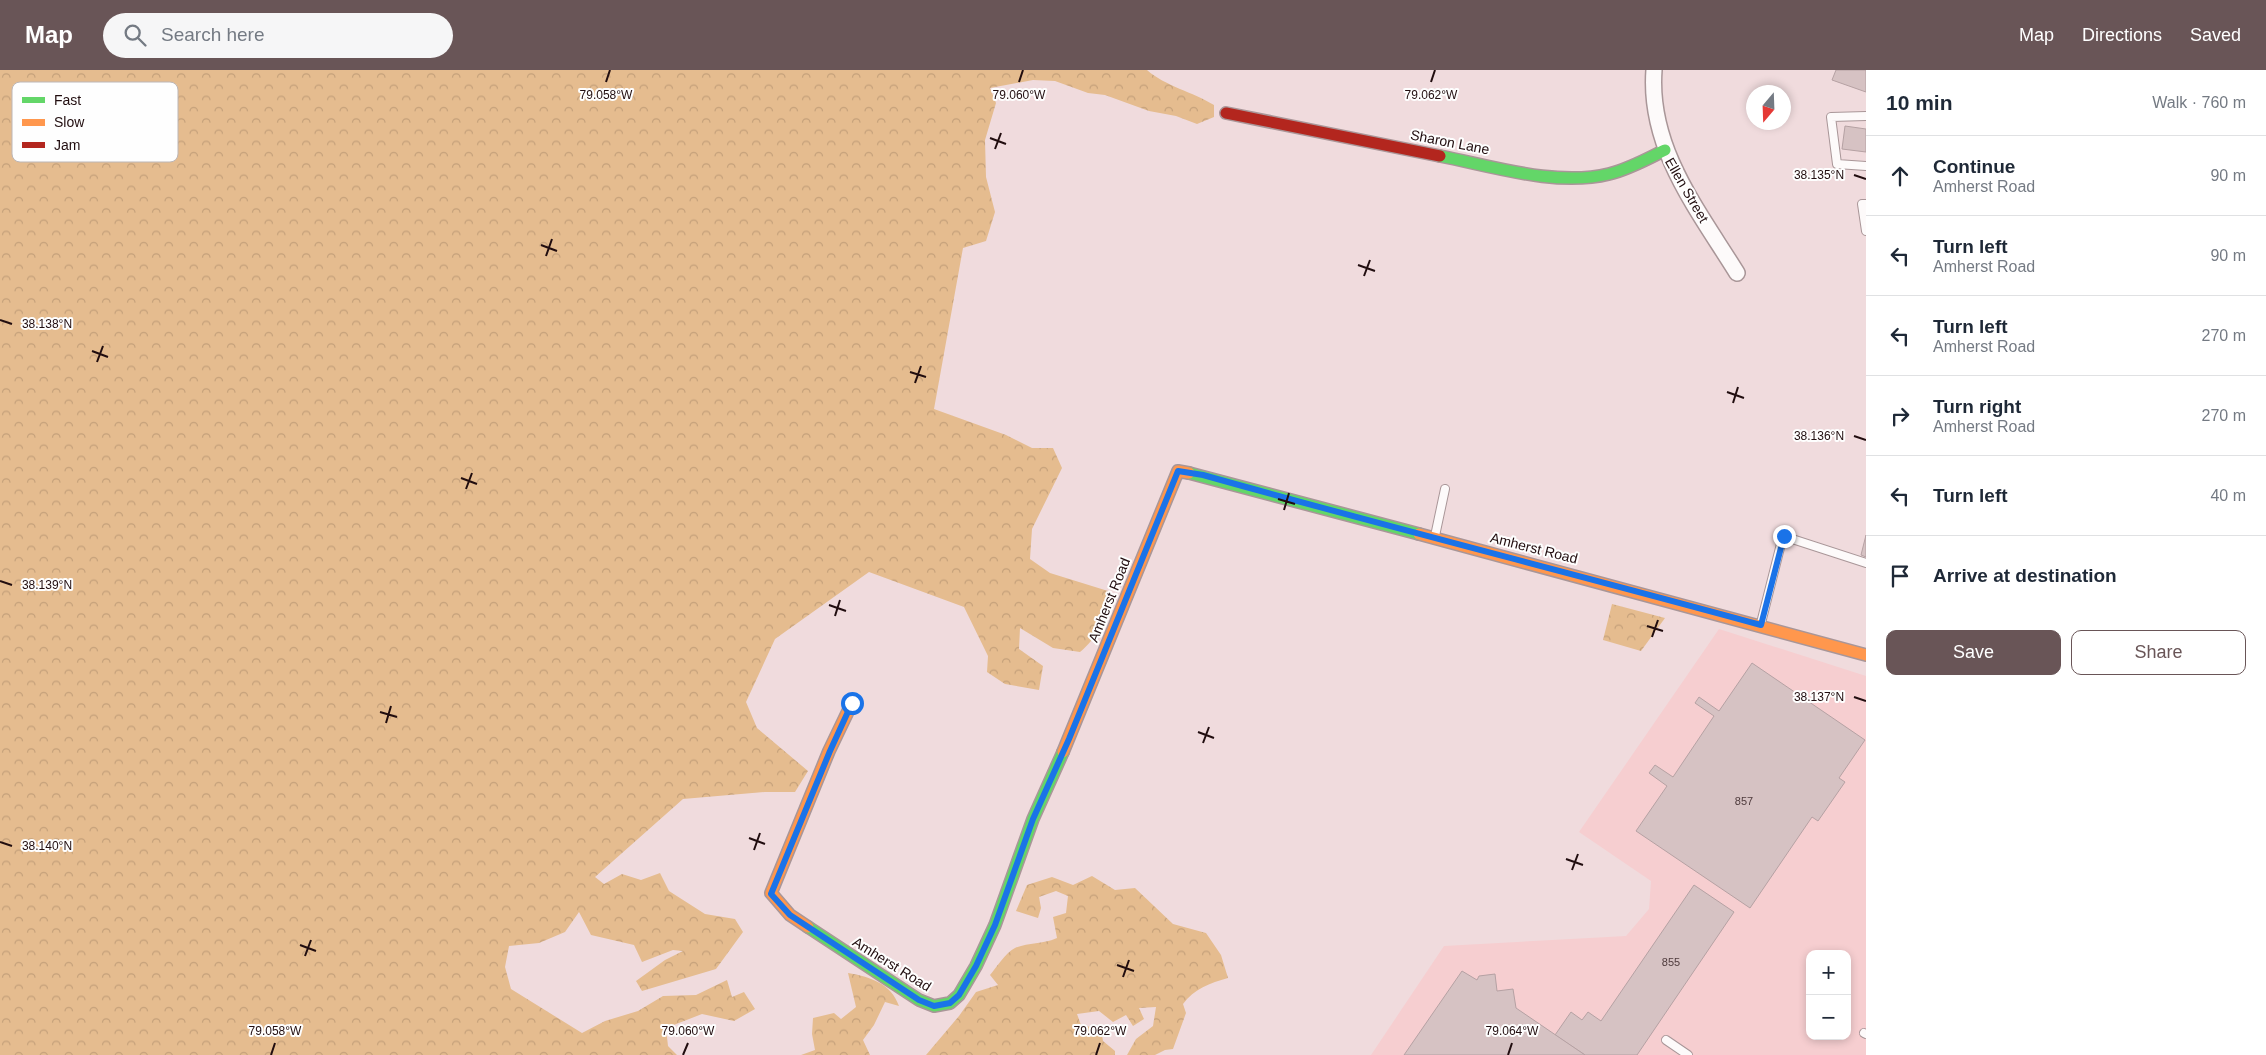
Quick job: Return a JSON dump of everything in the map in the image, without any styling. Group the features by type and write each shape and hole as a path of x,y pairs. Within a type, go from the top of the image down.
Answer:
{"street":[{"name":"Ellen Street","path":"1654,70 1656,113 1665,150 1677,176 1737,273"},
{"name":"Sharon Lane","path":"1226,113 1548,177 1596,178 1615,174 1665,150"},
{"name":"Amherst Road","path":"852,703 830,751 771,894 790,915 919,1000 932,1006 945,1006 959,995 976,966 995,925 1033,819 1069,739 1178,471 1203,475 1866,655"}],"lane":[{"path":"1866,116 1831,118 1837,164 1866,166"},
{"path":"1866,204 1862,204 1866,230"},
{"path":"1434,538 1445,489"},
{"path":"1761,625 1784,536 1866,563"},
{"path":"1666,1040 1688,1055"}],"shaded area":[{"path":"1719,629 1866,676 1866,1055 1371,1055 1444,946 1626,936 1649,909 1651,881 1579,832"}],"green space":[{"path":"0,70 1147,70 1171,85 1214,105 1214,117 1197,124 1176,116 1149,111 1105,95 1088,93 1055,81 1033,80 990,88 996,103 985,140 986,177 995,212 986,241 963,248 934,409 1006,435 1032,448 1053,448 1062,468 1032,529 1030,559 1050,573 1108,591 1108,608 1102,624 1092,640 1080,652 1053,648 1020,628 1019,649 1043,666 1039,690 1005,684 987,672 988,656 964,607 869,572 775,639 746,702 757,728 808,771 795,792 765,792 683,799 595,877 604,884 622,874 641,880 660,873 669,891 705,914 735,919 743,932 716,969 642,991 636,981 665,960 683,951 673,950 642,962 634,945 591,935 579,912 565,932 539,943 509,946 505,967 511,989 582,1033 605,1021 638,1011 663,996 696,995 727,980 732,997 744,992 755,1009 734,1021 702,1014 666,1028 668,1046 677,1055 0,1055"},
{"path":"1612,604 1665,618 1641,651 1603,640"},
{"path":"1092,876 1115,890 1135,888 1173,924 1206,933 1221,955 1228,978 1203,987 1192,994 1183,1004 1186,1013 1173,1049 1165,1050 1155,1055 1127,1055 1136,1039 1153,1026 1156,1007 1139,1008 1144,1019 1133,1026 1126,1015 1113,1022 1099,1011 1077,1014 1081,1025 1101,1029 1103,1041 1115,1051 1115,1055 926,1055 959,1016 976,992 998,985 990,975 1008,953 1020,946 1046,942 1057,938 1053,917 1066,913 1068,896 1056,891 1039,897 1041,908 1038,918 1016,911 1027,885 1052,877 1073,885"},
{"path":"848,973 879,982 891,992 899,1006 885,1002 874,1025 863,1040 870,1055 801,1055 815,1050 812,1034 813,1018 834,1013 841,1019 856,1007"}],"building":[{"path":"1836,70 1866,70 1866,92 1832,80"},
{"path":"1845,126 1866,129 1866,152 1842,149"},
{"path":"1866,535 1866,557 1861,555"},
{"path":"1752,663 1865,740 1839,778 1845,782 1818,821 1812,817 1750,908 1636,831 1667,786 1649,773 1655,765 1673,777 1714,716 1695,703 1699,697 1719,711"},
{"path":"1694,885 1734,912 1637,1055 1585,1055 1555,1035 1571,1012 1582,1020 1588,1012 1601,1021"},
{"path":"1462,971 1477,980 1479,976 1495,974 1497,991 1513,989 1516,1008 1585,1055 1404,1055"}],"traffic: fast":[{"path":"1440,156 1524,174 1568,178 1589,177 1616,172 1638,164 1665,150"},
{"path":"1189,473 1419,534"},
{"path":"808,927 919,1000 934,1006 950,1003 959,995 976,966 995,925 1033,819 1063,752"}],"traffic: slow":[{"path":"1063,752 1178,471 1189,473"},
{"path":"1419,534 1866,655"},
{"path":"808,927 790,915 771,893 829,751 852,703"}],"traffic: jam":[{"path":"1226,113 1440,156"}],"route":[{"path":"852,703 830,751 771,894 790,915 919,1000 932,1006 945,1006 959,995 976,966 995,925 1033,819 1069,739 1178,471 1194,472 1391,527 1761,625 1784,536"}]}
